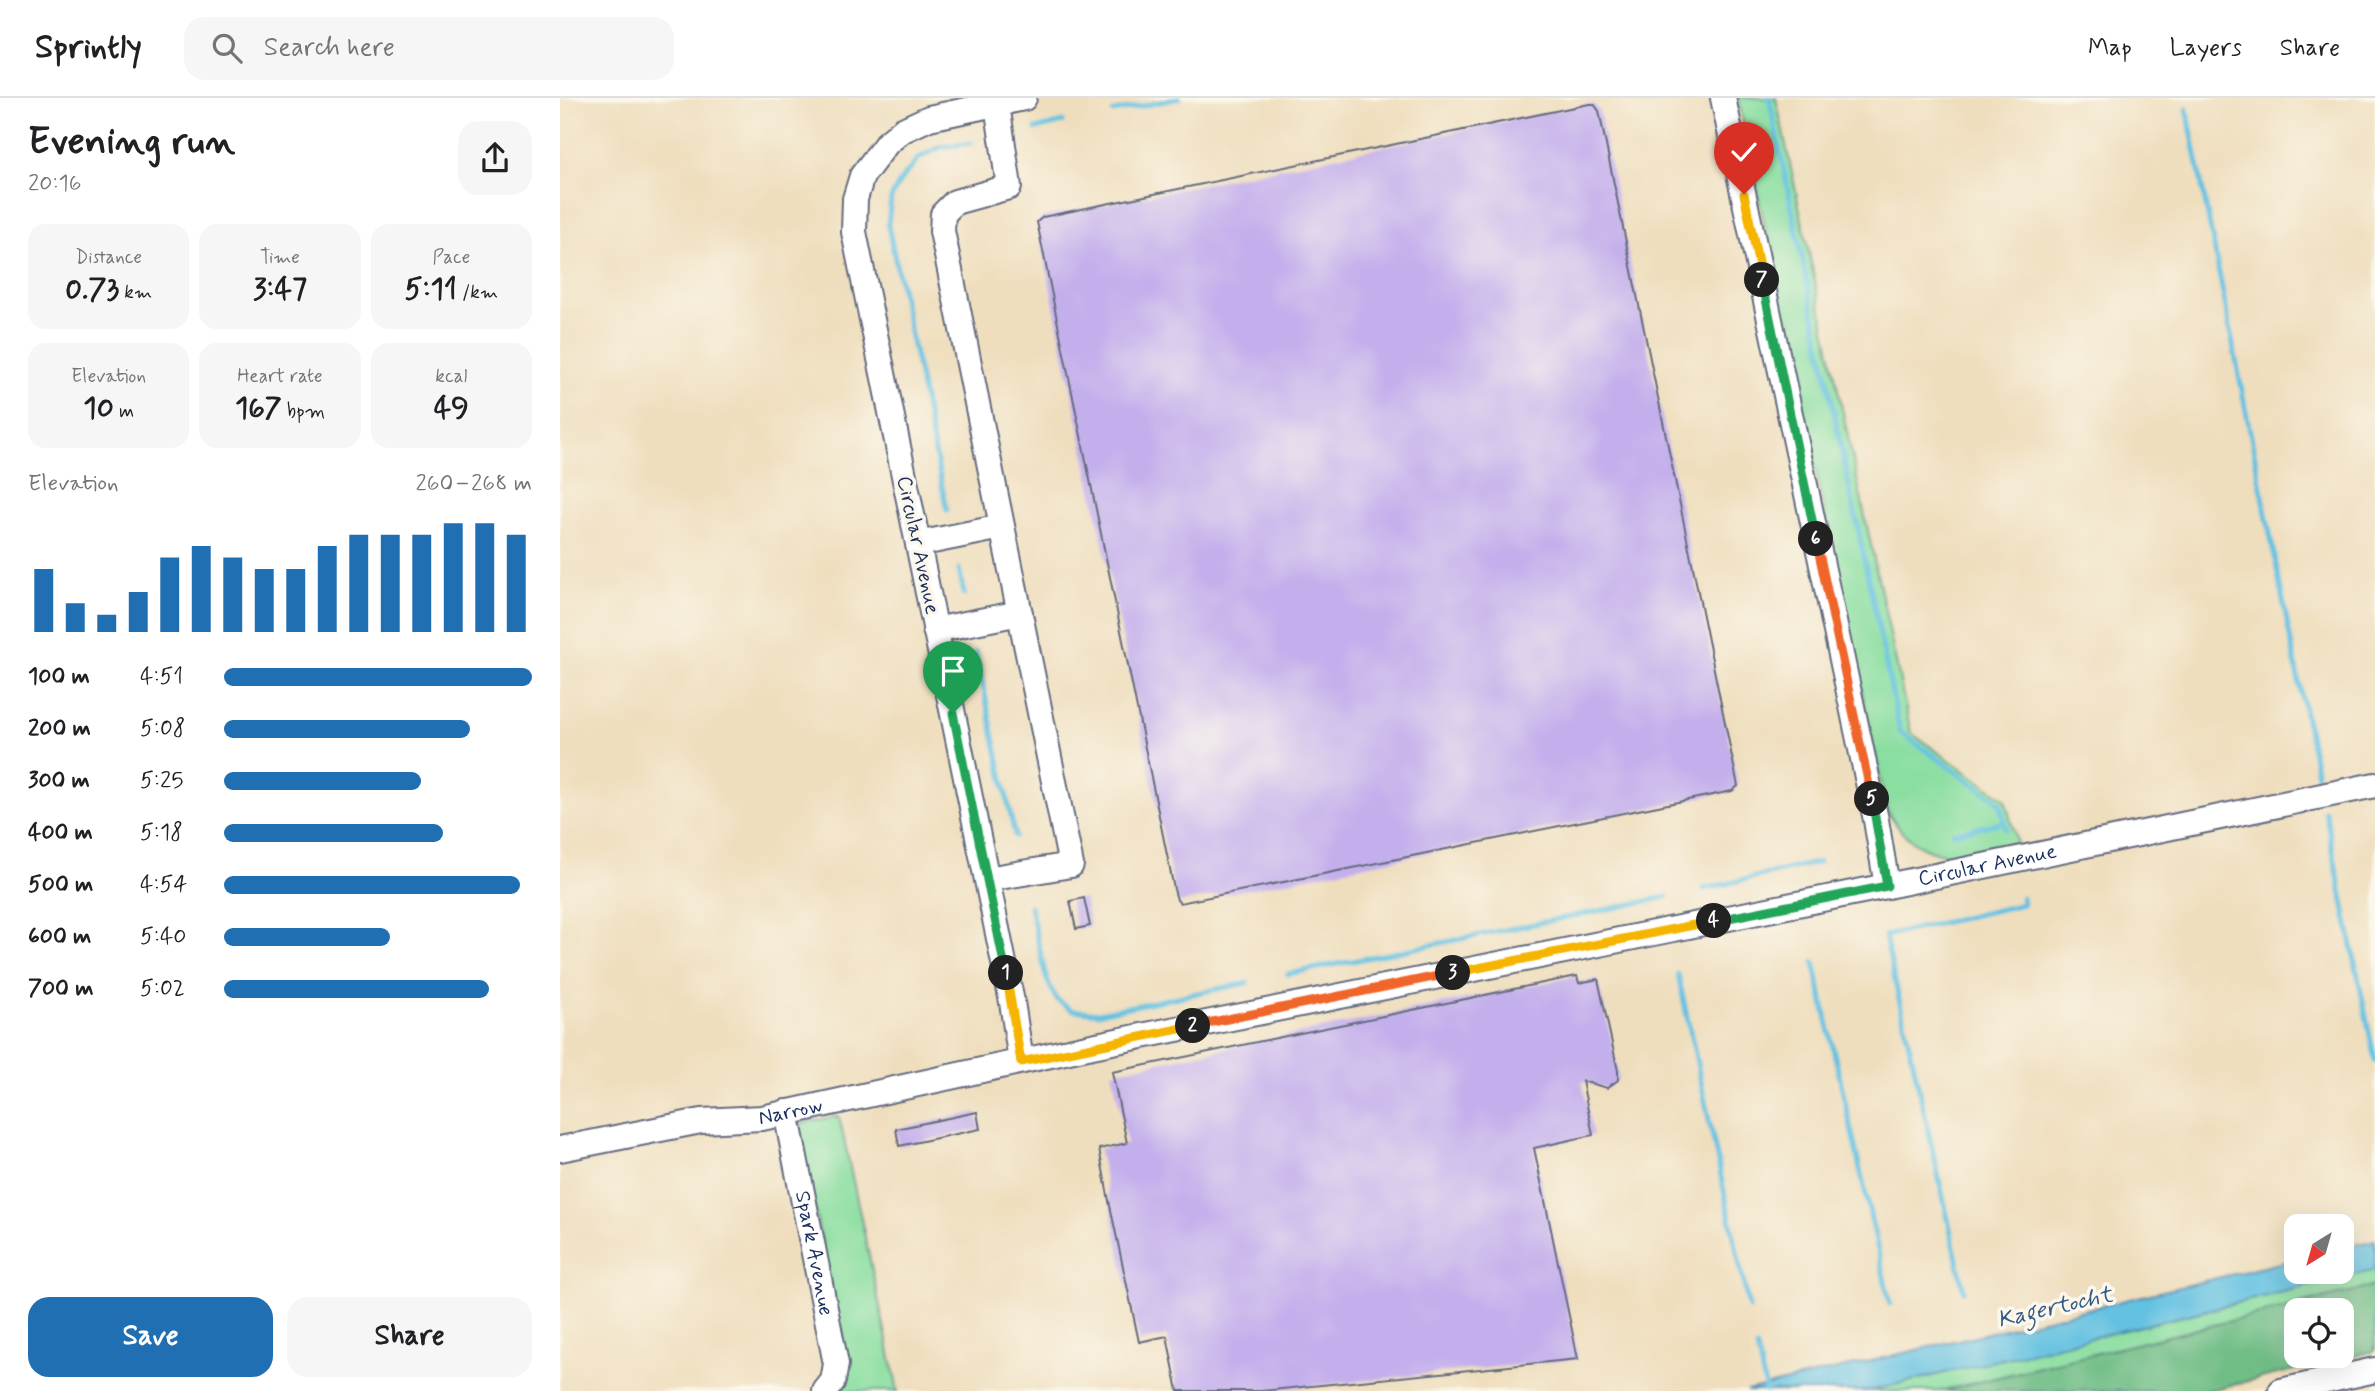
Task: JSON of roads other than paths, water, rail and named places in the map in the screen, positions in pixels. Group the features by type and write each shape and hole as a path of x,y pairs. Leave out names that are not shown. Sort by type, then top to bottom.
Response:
{"street":[{"name":"Circular Avenue","path":"1024,98 929,118 903,130 887,143 863,176 855,200 854,232 1012,1002 1021,1062 2375,785"},
{"path":"1723,98 1876,820 1887,886"},
{"path":"987,878 1071,865 942,231 943,214 955,202 1009,187 997,104"},
{"path":"918,544 1002,527"},
{"path":"935,630 1020,613"},
{"name":"Narrow","path":"560,1149 701,1121 741,1120 786,1112 1021,1062"},
{"name":"Spark Avenue","path":"786,1112 836,1364 833,1381 825,1391"},
{"path":"2281,1391 2375,1370"}],"water":[{"path":"2375,1240 2375,1270 2354,1275 2354,1245"},
{"path":"2284,1262 2284,1284 2316,1284 1869,1391 1746,1391"}],"waterway":[{"path":"1113,112 1179,98"},
{"path":"1769,98 1900,732 2000,804 2006,829"},
{"path":"2187,109 2318,780"},
{"path":"1036,129 1063,122"},
{"path":"947,510 888,225 891,198 900,181 919,158 940,147 971,143"},
{"path":"959,569 964,594"},
{"path":"976,652 1015,836"},
{"path":"2325,811 2375,1061"},
{"path":"1953,833 2004,822"},
{"path":"1704,889 1819,862"},
{"path":"1288,974 1667,897"},
{"path":"1964,1291 1885,936 2023,904 2022,897"},
{"path":"1030,906 1046,977 1056,999 1072,1010 1099,1013 1247,983"},
{"path":"1814,962 1890,1304"},
{"path":"1678,974 1749,1308"},
{"path":"1757,1348 1766,1391"}],"water label":[{"name":"Kagertocht","path":"2055,1308"}]}
